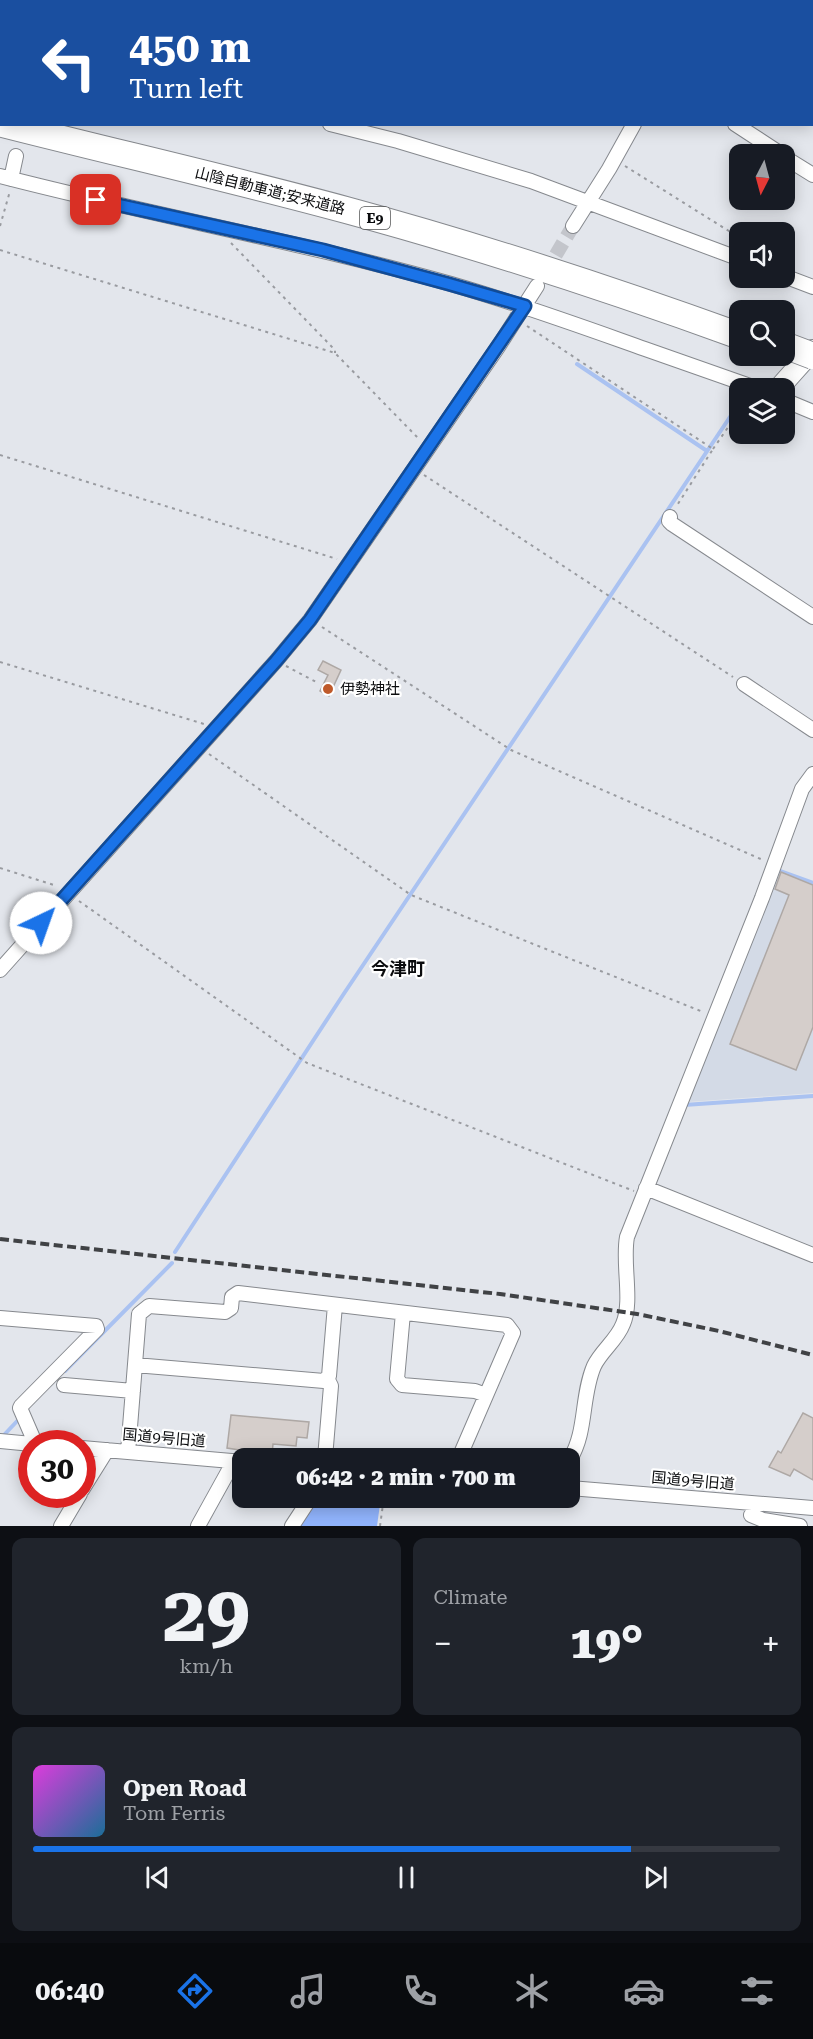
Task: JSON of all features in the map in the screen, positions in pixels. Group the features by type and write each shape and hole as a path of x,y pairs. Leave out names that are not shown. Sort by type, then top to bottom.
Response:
{"highway":[{"name":"山陰自動車道;安来道路","path":"9,126 428,233 530,263 729,332"},
{"name":"山陰自動車道;安来道路","path":"42,126 347,202 431,226 532,256 729,324"},
{"path":"795,349 813,356"},
{"path":"795,356 813,363"}],"street":[{"path":"338,126 398,141 531,181 729,256"},
{"path":"573,226 633,126"},
{"path":"738,126 765,144"},
{"path":"16,156 7,181 138,211 223,227 392,268 729,379"},
{"path":"795,164 813,175"},
{"path":"795,280 813,287"},
{"path":"0,969 276,661 310,620 537,286"},
{"path":"788,378 813,350"},
{"path":"795,405 813,412"},
{"path":"670,517 670,523 813,617"},
{"path":"744,684 813,730"},
{"path":"576,1448 579,1441 586,1389 594,1364 623,1325 627,1305 626,1241 802,789 813,774"},
{"path":"645,1191 813,1255"},
{"path":"128,1452 139,1314 149,1306 225,1312 231,1308 232,1297 238,1293 507,1325 513,1333 463,1448"},
{"path":"135,1365 324,1381 329,1376 335,1305"},
{"path":"403,1313 397,1379 402,1385 475,1391 486,1395"},
{"path":"0,1318 96,1326 97,1329 21,1406 30,1430"},
{"path":"326,1448 332,1386 327,1378"},
{"path":"64,1385 133,1391"},
{"path":"0,1441 18,1442"},
{"name":"国道9号旧道","path":"96,1449 232,1461"},
{"path":"96,1468 107,1450"},
{"path":"198,1526 232,1467"},
{"name":"国道9号旧道","path":"580,1489 751,1515 813,1508"},
{"path":"61,1526 72,1508"},
{"path":"292,1526 304,1508"},
{"path":"751,1515 763,1520 800,1526"}],"path":[{"path":"615,159 729,231"},
{"path":"0,226 7,181"},
{"path":"223,227 227,239 428,448"},
{"path":"0,250 335,353"},
{"path":"522,311 531,330 713,449"},
{"path":"670,517 729,426"},
{"path":"0,455 348,562"},
{"path":"414,468 744,684"},
{"path":"310,620 510,750 774,865"},
{"path":"276,661 318,683"},
{"path":"0,662 213,729"},
{"path":"198,746 411,895 714,1016"},
{"path":"0,868 61,887 307,1063 645,1191"},
{"path":"380,1526 382,1508"}],"shaded area":[{"path":"778,871 813,884 813,1093 688,1102"},
{"path":"311,1508 379,1508 377,1526 300,1526"}],"building":[{"path":"323,661 341,670 329,696 320,691 328,675 318,670"},
{"path":"781,872 813,885 813,1027 796,1070 730,1044 789,895 775,889"},
{"path":"803,1413 813,1418 813,1480 794,1469 790,1476 769,1467 778,1451 781,1453"},
{"path":"231,1415 309,1422 307,1438 297,1437 296,1446 273,1444 273,1448 227,1448"}],"waterway":[{"path":"577,364 707,451"},
{"path":"175,1252 343,995 729,418"},
{"path":"776,873 777,870 813,883"},
{"path":"684,1105 813,1096"},
{"path":"65,1371 172,1263"},
{"path":"4,1435 20,1418"}],"tunnel":[{"path":"545,273 573,226"}],"railway":[{"path":"0,1239 500,1294 637,1314 719,1331 813,1355"}],"place":[{"name":"伊勢神社","path":"328,689"}],"district":[{"name":"今津町","path":"398,969"}],"route":[{"path":"41,923 310,620 525,306 323,250 96,200"}]}
